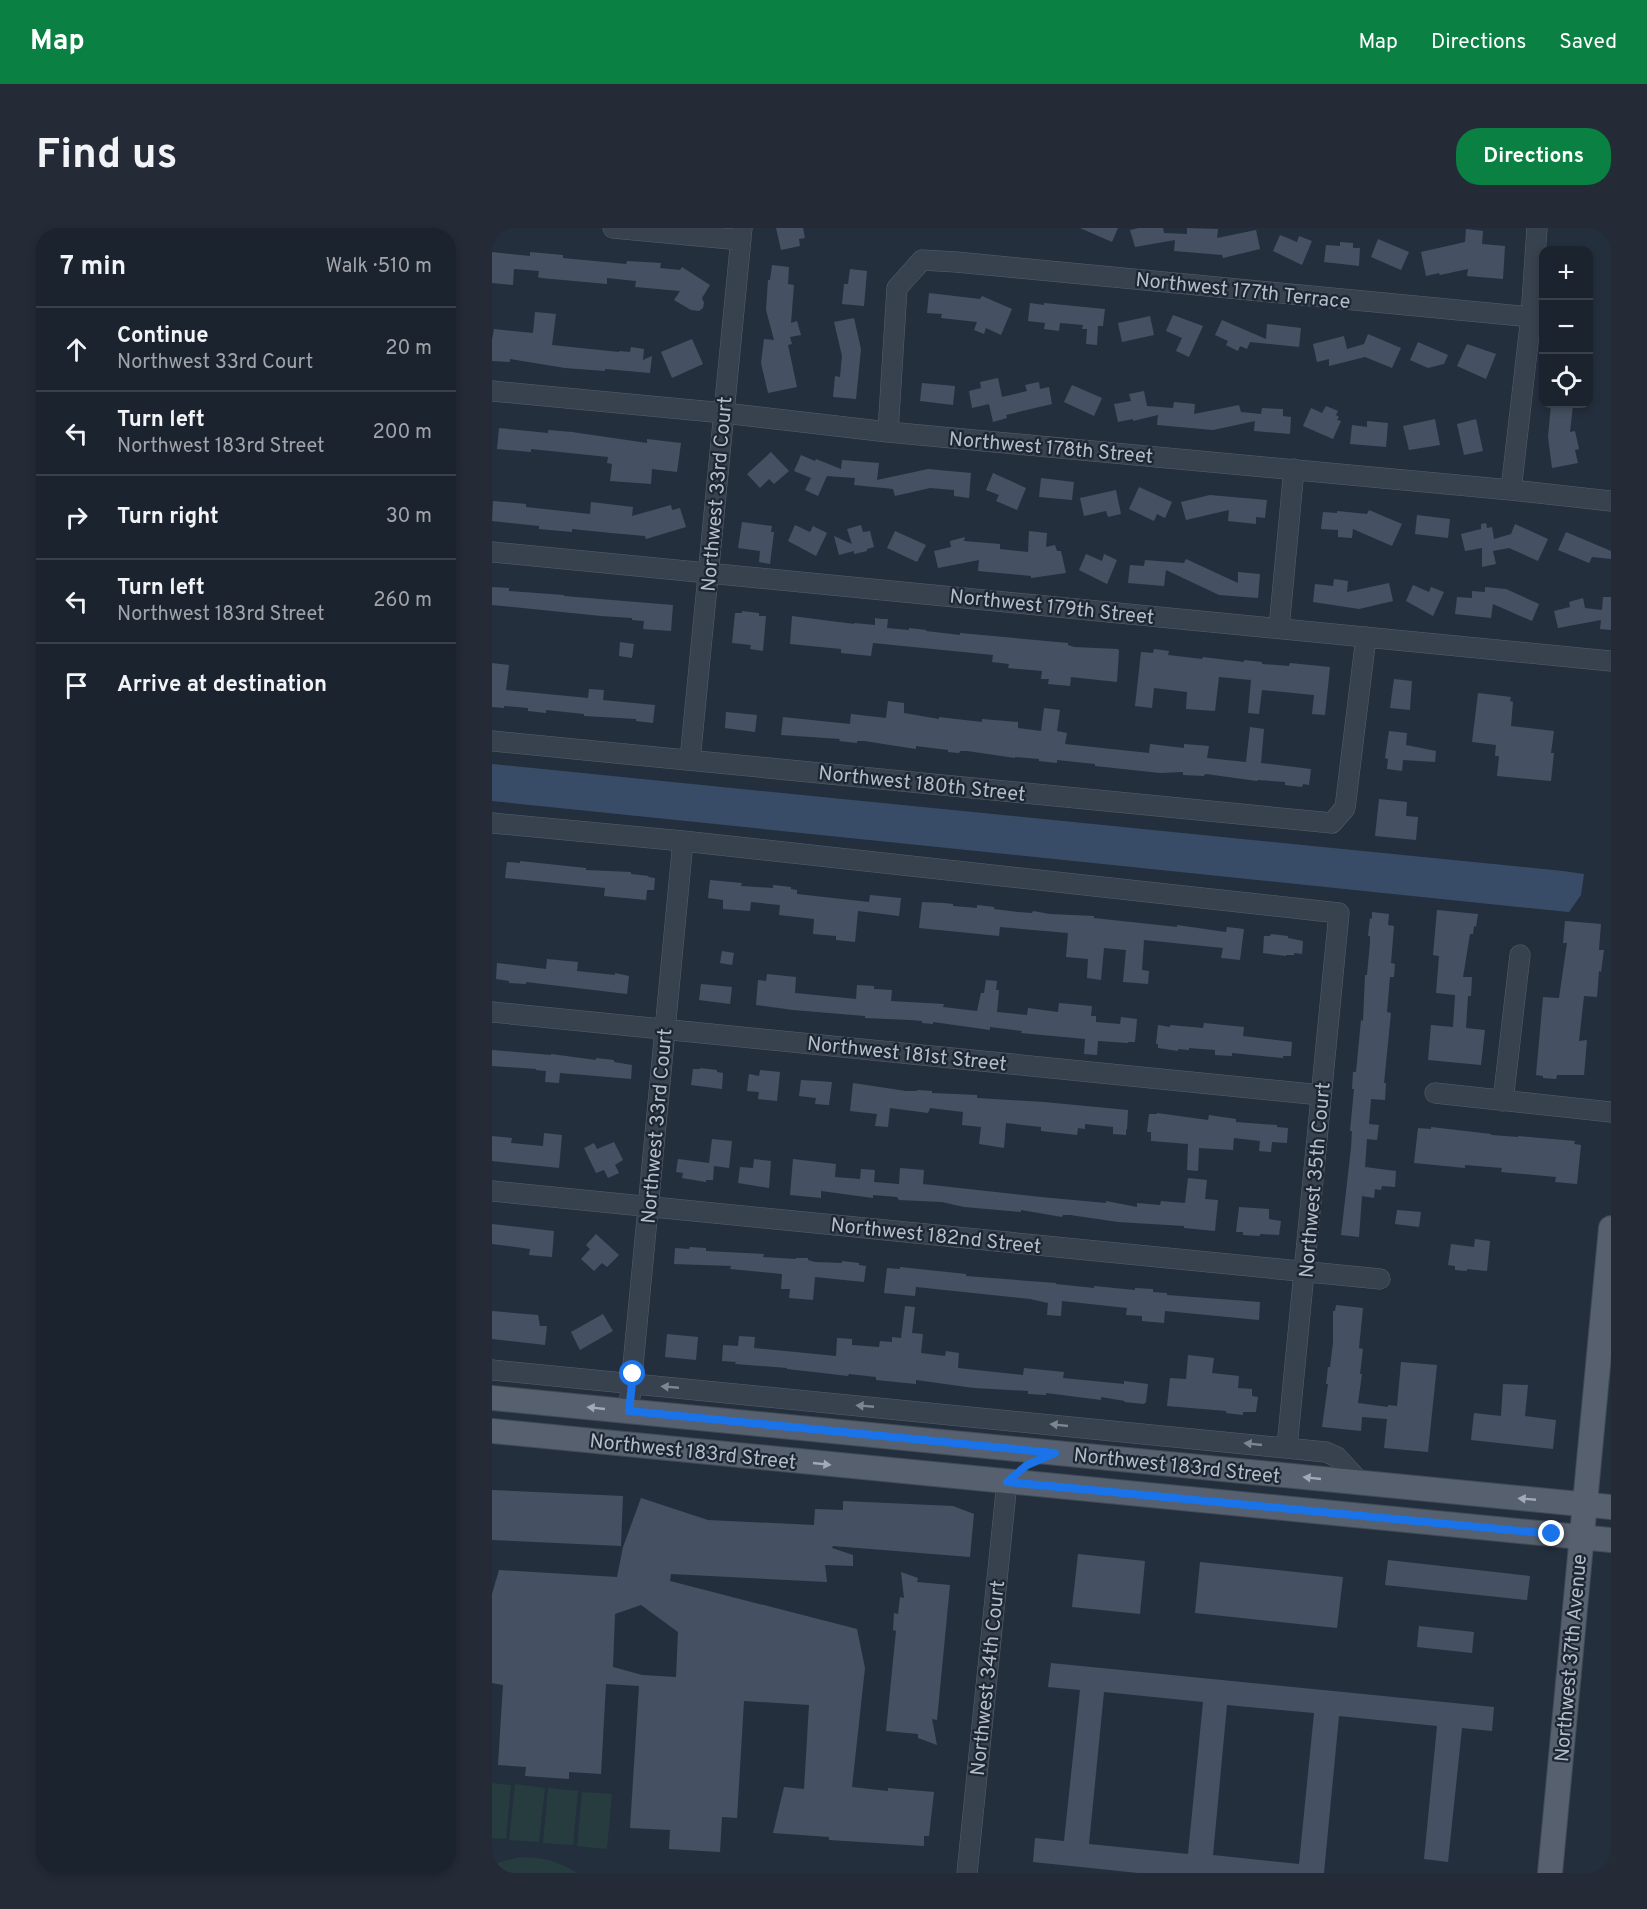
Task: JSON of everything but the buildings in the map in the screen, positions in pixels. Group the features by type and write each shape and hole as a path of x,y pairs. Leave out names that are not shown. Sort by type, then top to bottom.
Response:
{"main road":[{"name":"Northwest 37th Avenue","path":"1550,1873 1611,1228"},
{"name":"Northwest 183rd Street","path":"492,1398 1611,1507"},
{"path":"579,1440 617,1422 629,1411"},
{"name":"Northwest 183rd Street","path":"492,1431 1611,1540"},
{"path":"1007,1482 1027,1465 1055,1453"}],"street":[{"path":"613,228 741,234"},
{"path":"1511,490 1531,317 1537,228"},
{"name":"Northwest 33rd Court","path":"690,760 741,234"},
{"name":"Northwest 177th Terrace","path":"888,432 897,288 922,260 1531,317"},
{"name":"Northwest 178th Street","path":"492,391 724,413 888,432 1611,501"},
{"path":"1279,628 1294,469"},
{"name":"Northwest 179th Street","path":"492,552 1611,661"},
{"name":"Northwest 180th Street","path":"492,741 1332,823 1345,808 1366,637"},
{"path":"492,823 683,841"},
{"name":"Northwest 33rd Court","path":"629,1411 683,841"},
{"name":"Northwest 35th Court","path":"683,841 1339,913 1287,1447"},
{"path":"1503,1101 1520,955"},
{"name":"Northwest 181st Street","path":"492,1012 1321,1095"},
{"path":"1436,1093 1611,1112"},
{"name":"Northwest 182nd Street","path":"492,1191 1380,1279"},
{"path":"492,1370 1326,1452 1337,1457 1361,1483"},
{"name":"Northwest 34th Court","path":"967,1873 1007,1482"}],"green space":[{"path":"492,1783 511,1785 506,1839 492,1838"},
{"path":"515,1784 545,1788 539,1842 509,1840"},
{"path":"548,1788 578,1791 573,1845 543,1843"},
{"path":"582,1792 612,1794 607,1849 577,1846"},
{"path":"521,1857 550,1860 577,1873 492,1873 492,1866"}],"water":[{"path":"492,764 1584,874 1581,895 1569,912 1509,906 492,801"}],"route":[{"path":"633,1374 629,1411 1055,1453 1027,1465 1007,1482 1552,1534"}]}
